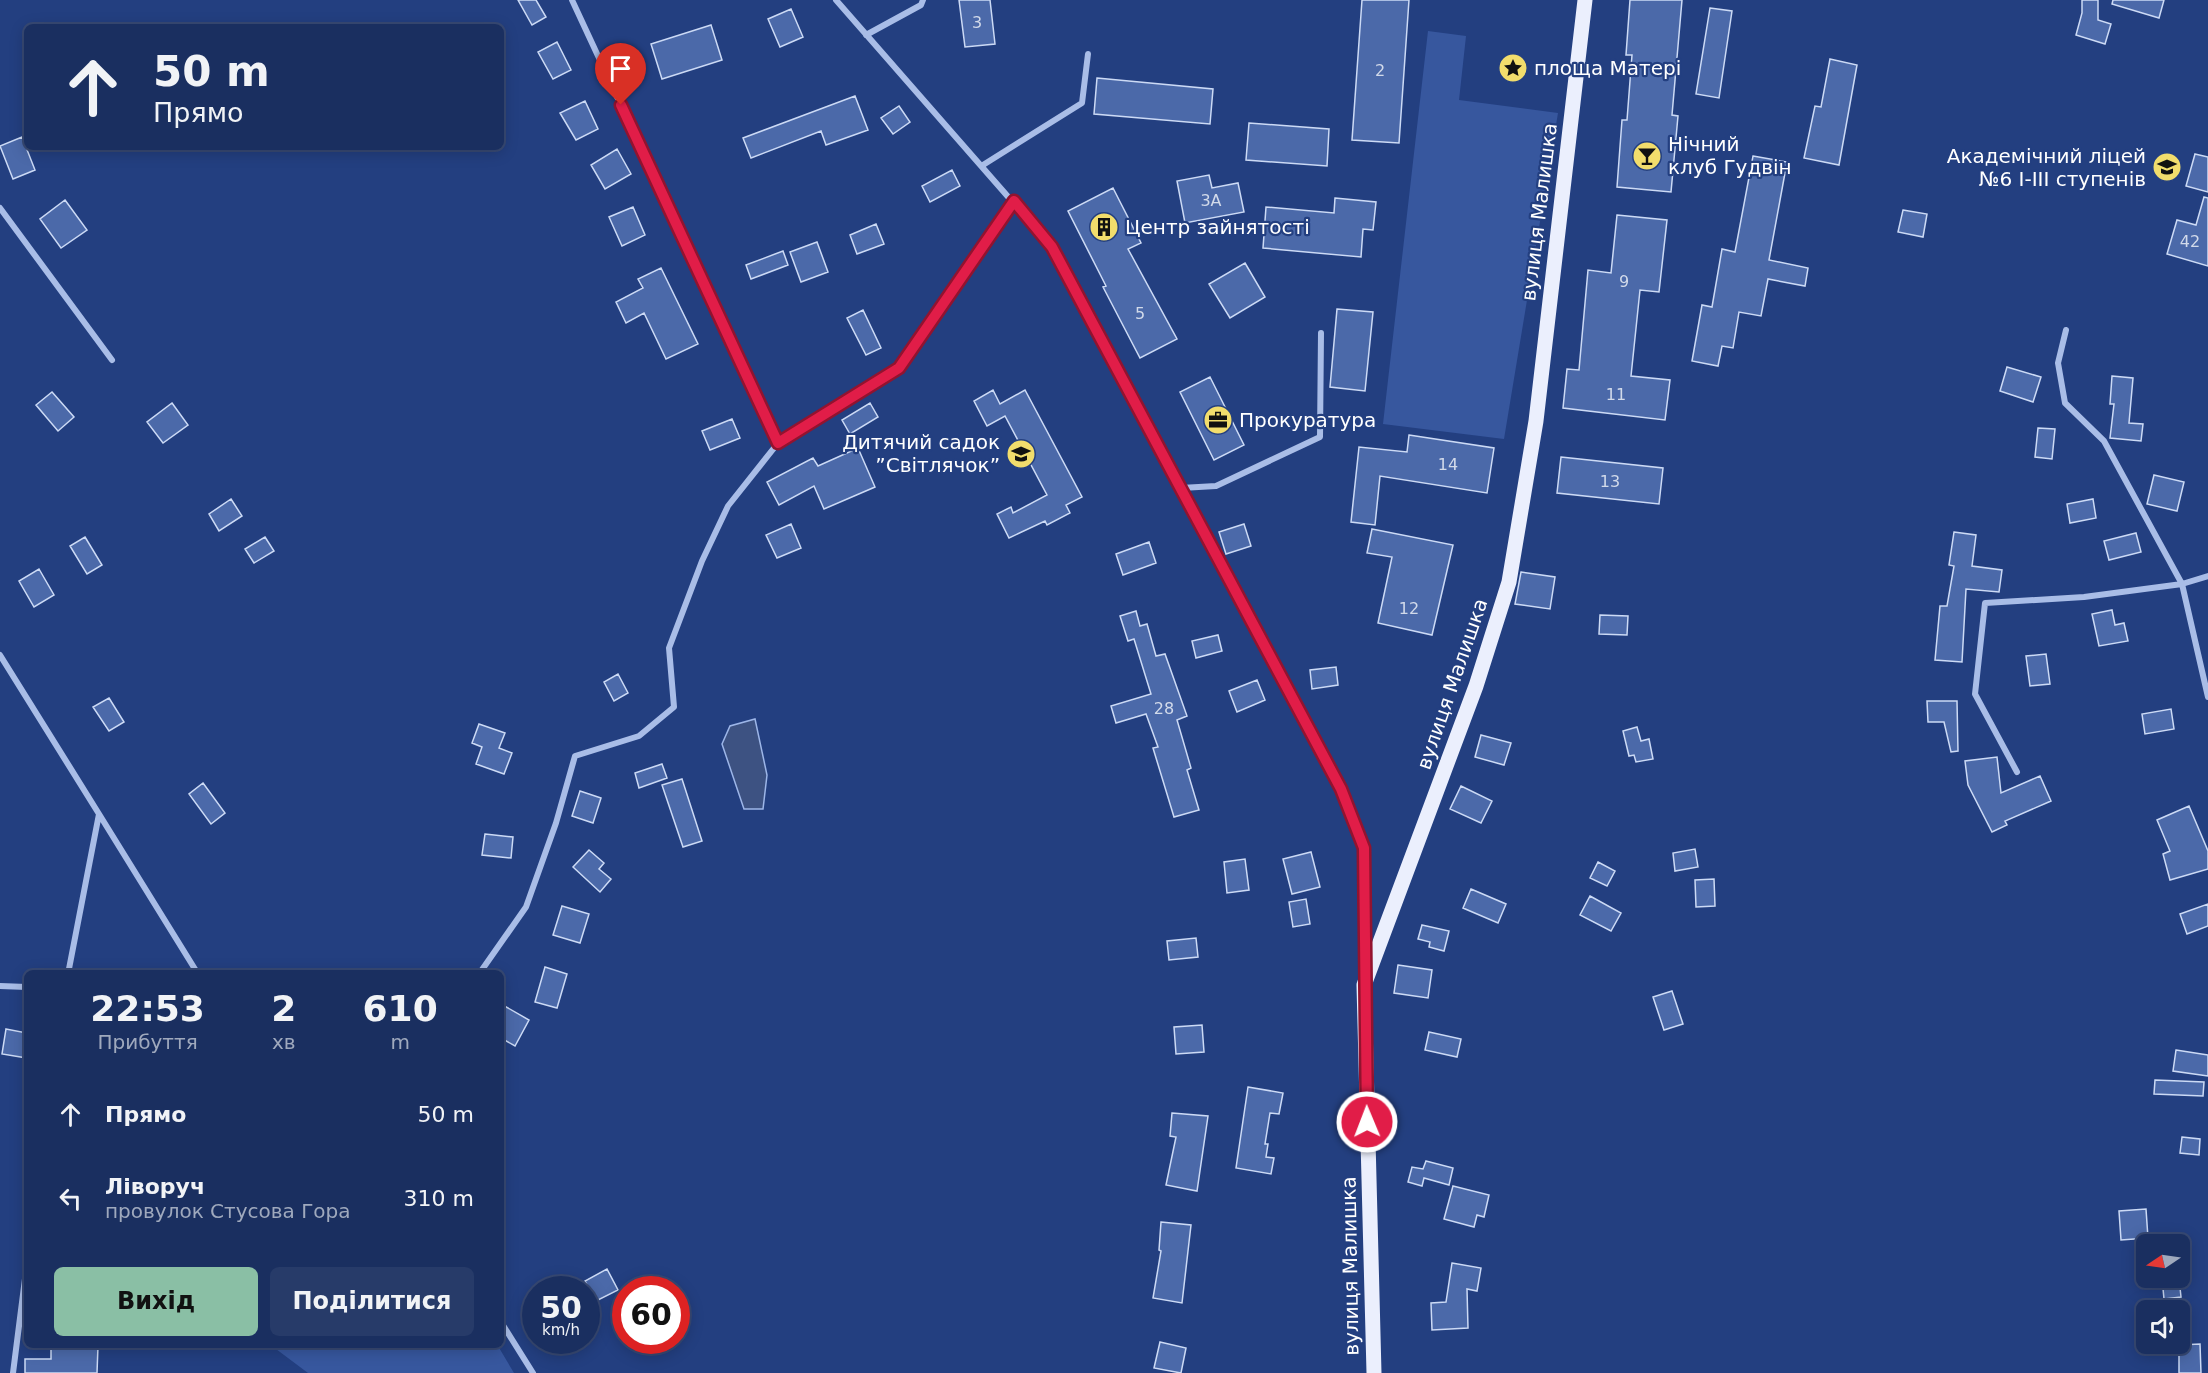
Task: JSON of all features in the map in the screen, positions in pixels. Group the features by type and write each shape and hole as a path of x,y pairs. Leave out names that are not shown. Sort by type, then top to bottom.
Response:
{"main road":[{"name":"вулиця Малишка","path":"1374,1373 1364,985 1476,686 1509,582 1536,421 1585,0"}],"street":[{"path":"572,0 778,443"},
{"path":"836,0 1052,247 1341,789 1364,848 1364,985"},
{"path":"866,34 921,5 923,0"},
{"path":"982,165 1082,103 1088,54"},
{"path":"481,970 526,907 556,823 575,756 639,736 674,707 669,648 702,561 728,506 778,443 899,368 1014,201"},
{"path":"0,208 112,360"},
{"path":"2066,330 2058,363 2065,403 2104,441 2182,584 2208,697"},
{"path":"1181,488 1216,486 1320,437 1321,333"},
{"path":"2017,772 1975,694 1985,603 2084,597 2182,584 2208,576"},
{"path":"0,655 196,970"},
{"path":"69,970 99,814"},
{"path":"0,986 24,987"},
{"path":"13,1373 24,1287"},
{"path":"504,1327 533,1373"}],"shaded area":[{"path":"1428,31 1466,36 1459,100 1558,113 1504,439 1383,424"},
{"path":"755,719 767,775 763,809 744,809 722,744 730,726"},
{"path":"275,1348 499,1348 514,1373 308,1373"}],"building":[{"path":"518,0 536,0 546,17 532,25"},
{"path":"959,0 990,0 995,44 965,47"},
{"path":"1362,0 1409,0 1399,143 1352,140"},
{"path":"1630,0 1682,0 1672,115 1678,116 1671,192 1617,187 1622,120 1627,120 1632,55 1626,55"},
{"path":"2082,0 2098,0 2098,20 2111,24 2105,44 2076,35 2082,13"},
{"path":"2113,0 2164,0 2159,18 2112,4"},
{"path":"1710,8 1732,11 1719,98 1696,94"},
{"path":"791,9 803,37 780,47 768,19"},
{"path":"711,25 722,60 662,79 651,44"},
{"path":"557,42 571,70 553,79 538,52"},
{"path":"1830,59 1857,65 1839,165 1804,158 1815,106 1821,107"},
{"path":"1097,78 1213,89 1210,124 1094,114"},
{"path":"855,96 868,130 826,145 821,131 751,158 743,138"},
{"path":"585,101 598,129 576,140 560,113"},
{"path":"899,106 910,122 893,134 881,118"},
{"path":"1249,123 1329,129 1327,166 1246,160"},
{"path":"22,137 24,150 27,150 35,170 13,179 0,146"},
{"path":"617,149 631,174 605,189 591,165"},
{"path":"2195,154 2208,157 2208,192 2186,186"},
{"path":"1753,156 1787,162 1769,260 1808,268 1805,286 1768,279 1761,316 1739,312 1733,348 1722,346 1718,366 1692,361 1702,305 1712,307 1722,249 1735,252"},
{"path":"952,170 960,186 930,202 922,186"},
{"path":"1209,175 1212,188 1238,183 1244,212 1185,223 1177,181"},
{"path":"1113,188 1141,243 1128,249 1177,339 1140,358 1103,287 1106,286 1068,211"},
{"path":"2204,197 2208,198 2208,266 2167,254 2177,220 2196,225"},
{"path":"1335,198 1376,202 1373,230 1363,229 1361,257 1263,248 1266,207 1334,213"},
{"path":"65,200 87,230 61,248 40,219"},
{"path":"633,207 645,235 622,246 609,217"},
{"path":"1903,210 1927,214 1923,237 1898,232"},
{"path":"1617,215 1667,220 1659,292 1640,290 1631,376 1670,380 1665,420 1563,408 1567,369 1579,370 1588,270 1611,273"},
{"path":"876,224 884,244 857,254 850,235"},
{"path":"817,242 828,272 801,282 790,252"},
{"path":"783,251 788,265 751,279 746,265"},
{"path":"1245,263 1265,297 1230,318 1209,284"},
{"path":"661,268 698,344 666,359 644,313 626,323 616,302 643,288 638,279"},
{"path":"1337,309 1373,312 1365,391 1330,387"},
{"path":"863,310 881,348 866,355 847,318"},
{"path":"2007,367 2041,377 2033,402 2000,391"},
{"path":"2112,376 2133,378 2129,423 2143,424 2141,441 2110,438 2114,404 2110,404"},
{"path":"1210,377 1244,445 1214,460 1180,392"},
{"path":"993,390 1000,404 1025,390 1082,497 1066,505 1070,513 1047,525 1045,521 1009,538 997,514 1011,507 1013,513 1047,495 1005,416 987,426 974,401"},
{"path":"52,392 74,417 58,431 36,405"},
{"path":"172,403 188,425 163,443 147,422"},
{"path":"870,403 878,417 850,434 842,420"},
{"path":"732,419 740,438 710,450 702,431"},
{"path":"2038,428 2055,429 2052,459 2035,457"},
{"path":"1409,435 1494,448 1487,493 1380,476 1375,525 1351,522 1359,447 1407,452"},
{"path":"858,448 875,487 824,509 814,486 779,505 767,482 813,458 818,466"},
{"path":"1561,457 1663,468 1659,504 1557,493"},
{"path":"2154,475 2184,482 2177,511 2147,504"},
{"path":"231,499 242,516 219,531 209,514"},
{"path":"2093,499 2096,518 2070,523 2067,504"},
{"path":"791,524 801,548 777,558 766,535"},
{"path":"1244,524 1251,546 1226,554 1219,532"},
{"path":"1372,529 1453,545 1432,635 1378,623 1392,557 1367,553"},
{"path":"1954,532 1976,535 1972,566 2002,570 1999,592 1966,589 1962,662 1935,660 1940,606 1947,606 1954,566 1949,565"},
{"path":"2136,533 2141,552 2109,560 2104,541"},
{"path":"85,537 102,565 87,574 70,546"},
{"path":"265,537 274,551 254,563 245,549"},
{"path":"1149,542 1156,563 1123,575 1116,554"},
{"path":"39,569 54,595 34,607 19,581"},
{"path":"1521,572 1555,577 1550,609 1515,604"},
{"path":"2112,610 2115,625 2124,623 2128,641 2099,646 2092,614"},
{"path":"1136,611 1140,626 1147,624 1156,656 1165,654 1187,716 1177,720 1191,768 1187,770 1199,810 1174,817 1153,748 1158,747 1146,714 1116,723 1111,706 1151,694 1134,639 1128,641 1120,616"},
{"path":"1600,615 1628,616 1627,635 1599,634"},
{"path":"1218,635 1222,651 1196,658 1192,641"},
{"path":"2046,654 2050,684 2030,686 2026,656"},
{"path":"1336,667 1338,685 1312,689 1310,670"},
{"path":"618,674 628,693 614,701 604,682"},
{"path":"1257,680 1265,700 1237,712 1229,691"},
{"path":"109,698 124,722 109,731 93,707"},
{"path":"1927,701 1957,701 1958,751 1951,752 1944,722 1928,722"},
{"path":"2171,709 2174,729 2145,734 2142,714"},
{"path":"479,724 505,733 499,748 512,753 504,774 476,764 482,747 472,743"},
{"path":"1637,727 1641,741 1649,739 1653,759 1636,762 1634,755 1629,756 1623,731"},
{"path":"1481,735 1511,743 1504,765 1475,757"},
{"path":"1997,757 2001,793 2040,776 2051,801 2005,821 2007,825 1992,832 1968,785 1965,761"},
{"path":"662,764 667,778 639,788 635,773"},
{"path":"682,779 702,841 683,847 662,785"},
{"path":"203,783 225,813 211,824 189,794"},
{"path":"1461,786 1492,801 1481,823 1450,809"},
{"path":"580,791 601,798 593,823 572,816"},
{"path":"2189,806 2208,851 2208,869 2170,880 2163,854 2170,851 2157,820"},
{"path":"485,834 513,837 511,858 482,855"},
{"path":"1695,849 1698,867 1675,871 1673,853"},
{"path":"589,850 604,863 599,869 611,879 600,892 573,867"},
{"path":"1311,852 1320,887 1292,894 1283,859"},
{"path":"1245,859 1249,890 1227,893 1224,862"},
{"path":"1598,862 1615,871 1607,886 1590,878"},
{"path":"1714,879 1715,906 1696,907 1695,880"},
{"path":"1471,889 1506,904 1498,923 1463,908"},
{"path":"1590,896 1621,913 1611,931 1580,915"},
{"path":"1306,899 1310,924 1293,927 1289,902"},
{"path":"2208,904 2208,926 2187,934 2180,914"},
{"path":"562,906 589,914 580,943 553,935"},
{"path":"1422,925 1449,931 1444,951 1429,947 1430,942 1418,939"},
{"path":"1196,938 1198,957 1169,960 1167,941"},
{"path":"1398,965 1432,970 1428,998 1394,993"},
{"path":"545,967 567,974 557,1008 535,1002"},
{"path":"1672,991 1683,1024 1664,1030 1653,997"},
{"path":"504,1006 529,1020 515,1046 504,1040"},
{"path":"1202,1025 1204,1052 1176,1054 1174,1027"},
{"path":"6,1029 24,1032 24,1058 2,1054"},
{"path":"1429,1032 1461,1039 1457,1057 1425,1050"},
{"path":"2176,1050 2208,1055 2208,1076 2173,1071"},
{"path":"2155,1080 2204,1082 2203,1096 2154,1094"},
{"path":"1248,1087 1283,1093 1279,1114 1270,1113 1265,1144 1268,1144 1266,1157 1274,1158 1271,1174 1236,1168"},
{"path":"1172,1113 1208,1116 1197,1191 1166,1185 1176,1137 1170,1136"},
{"path":"2182,1137 2200,1139 2199,1155 2180,1153"},
{"path":"1426,1161 1453,1168 1449,1185 1424,1178 1422,1186 1408,1182 1412,1167 1423,1169"},
{"path":"1453,1186 1489,1195 1484,1217 1477,1215 1474,1227 1444,1219"},
{"path":"2146,1209 2148,1234 2136,1234 2136,1239 2121,1240 2119,1211"},
{"path":"1161,1222 1191,1225 1182,1303 1153,1298 1161,1251 1159,1250"},
{"path":"1452,1263 1481,1268 1477,1291 1467,1289 1468,1328 1432,1330 1431,1303 1446,1302"},
{"path":"607,1269 612,1279 612,1293 600,1299 600,1276 594,1276"},
{"path":"2163,1288 2180,1288 2181,1297 2164,1299"},
{"path":"1160,1342 1186,1348 1181,1373 1154,1368"},
{"path":"2190,1344 2200,1344 2201,1373 2179,1373 2179,1354 2190,1354"},
{"path":"51,1348 98,1348 97,1373 25,1373 25,1359 51,1359"}],"place":[{"name":"площа Матері","path":"1513,68"},
{"name":"Нічний клуб Гудвін","path":"1647,156"},
{"name":"Академічний ліцей №6 І-ІІІ ступенів","path":"2167,167"},
{"name":"Центр зайнятості","path":"1104,227"},
{"name":"Прокуратура","path":"1218,420"},
{"name":"Дитячий садок ”Світлячок”","path":"1021,454"}],"route":[{"path":"621,105 778,443 899,368 1014,201 1052,247 1341,789 1364,848 1367,1122"}]}
